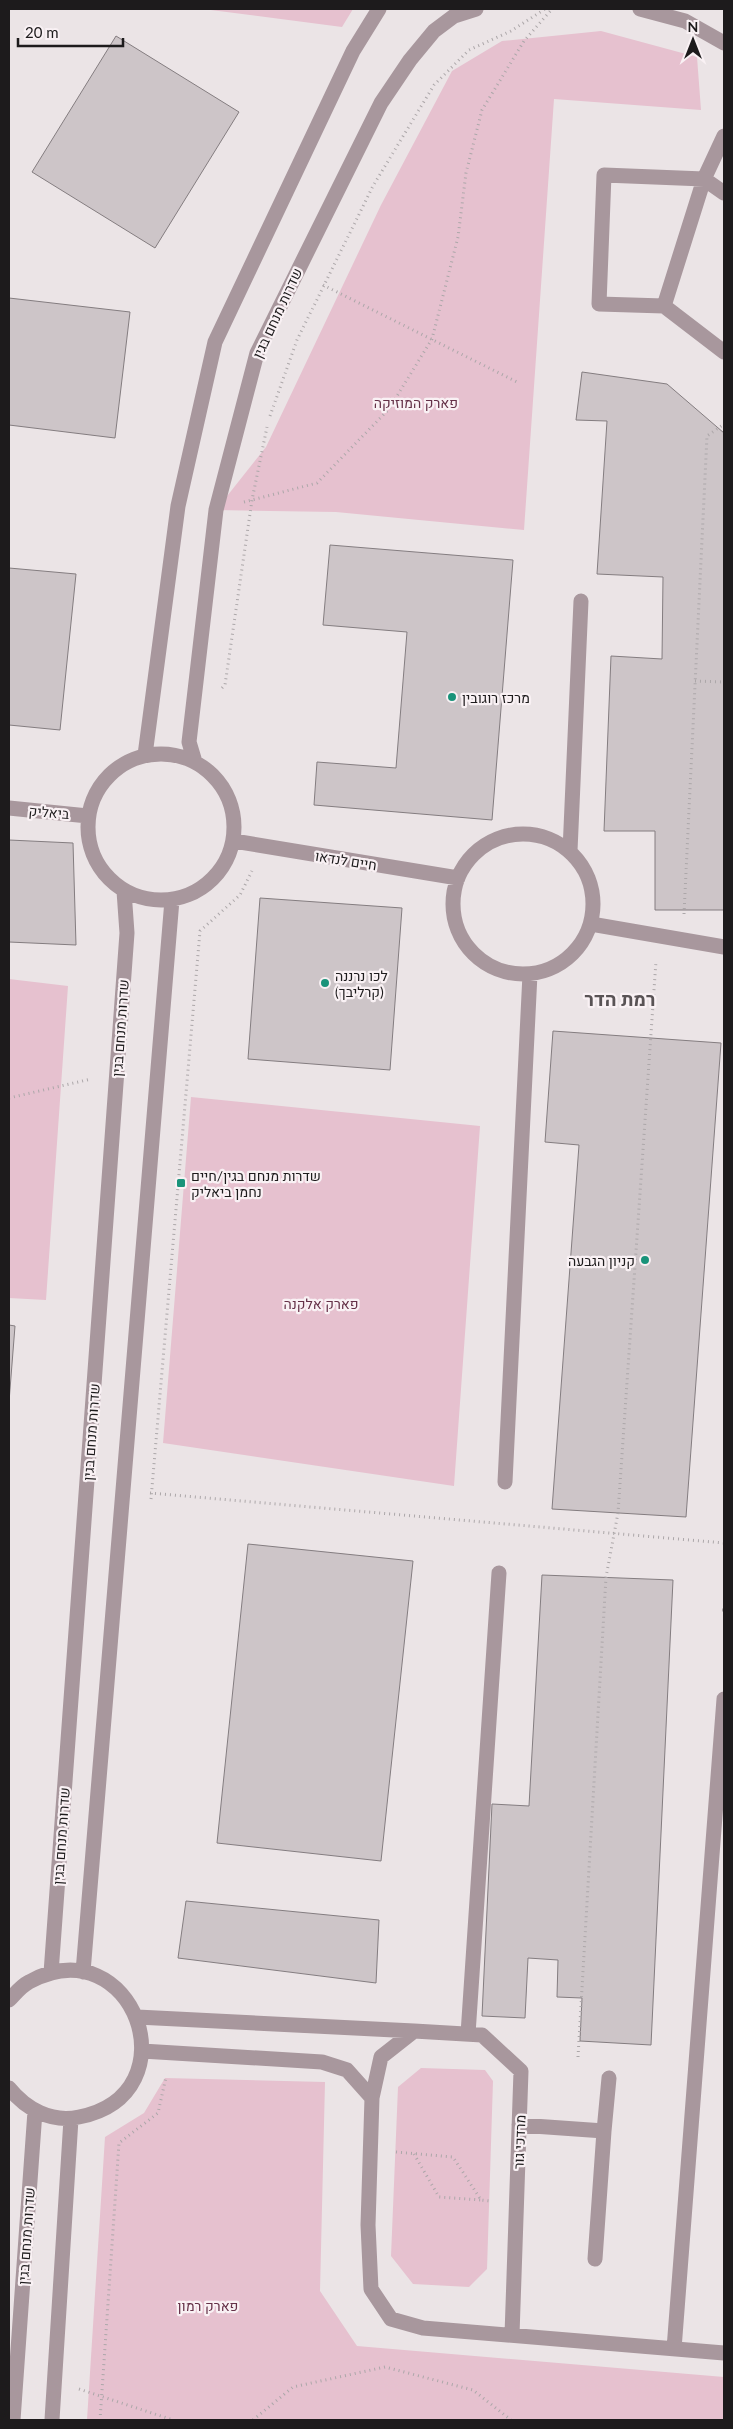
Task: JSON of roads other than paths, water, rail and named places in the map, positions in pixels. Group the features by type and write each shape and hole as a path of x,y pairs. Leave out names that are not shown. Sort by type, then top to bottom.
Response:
{"street":[{"path":"146,755 178,506 215,342 353,51 379,9"},
{"name":"שדרות מנחם בגין","path":"195,762 189,742 216,510 257,353 381,103 410,60 434,32 454,16 476,9"},
{"path":"647,10 685,21 724,43"},
{"path":"664,306 704,179 724,136"},
{"path":"724,193 704,179 604,175 599,304 664,306 724,352"},
{"path":"570,851 581,601"},
{"path":"171,754 195,762 215,776 228,795 235,818 234,841 226,863 213,880 194,894 172,900 147,900 124,891 106,877 94,859 88,837 88,816 95,794 108,776 125,763 146,755 171,754"},
{"name":"ביאליק","path":"9,808 88,816"},
{"path":"529,834 551,840 570,851 583,866 591,884 594,904 591,924 582,943 568,958 551,969 530,974 506,972 484,963 467,946 456,925 453,901 458,878 469,859 486,844 506,836 529,834"},
{"name":"חיים לנדאו","path":"234,841 458,878"},
{"name":"שדרות מנחם בגין","path":"51,1973 127,934 124,891"},
{"path":"83,1972 172,900"},
{"path":"591,924 724,947"},
{"path":"505,1482 530,974"},
{"path":"468,2034 499,1573"},
{"path":"674,2349 724,1699"},
{"path":"9,2000 27,1983 51,1973 68,1970 83,1972 106,1981 125,1997 137,2017 142,2034 142,2052 137,2072 130,2085 111,2105 92,2114 71,2119 52,2118 35,2111 18,2099 9,2088"},
{"name":"מרדכי גור","path":"137,2017 482,2035 521,2071 512,2335"},
{"path":"414,2031 381,2057 372,2098 368,2226 371,2289 391,2319 423,2328 724,2354"},
{"path":"142,2052 322,2062 347,2070 372,2098"},
{"path":"595,2259 609,2078"},
{"name":"שדרות מנחם בגין","path":"13,2420 35,2111"},
{"path":"52,2420 71,2119"},
{"path":"519,2125 604,2131"}],"place":[{"name":"מרכז רוגובין","path":"452,697"},
{"name":"לכו נרננה (קרליבך)","path":"325,983"},
{"name":"שדרות מנחם בגין/חיים נחמן ביאליק","path":"181,1183"},
{"name":"קניון הגבעה","path":"645,1260"}],"district":[{"name":"רמת הדר","path":"620,998"}],"park label":[{"name":"פארק המוזיקה","path":"416,402"},
{"name":"פארק אלקנה","path":"321,1303"},
{"name":"פארק רמון","path":"208,2305"}]}
